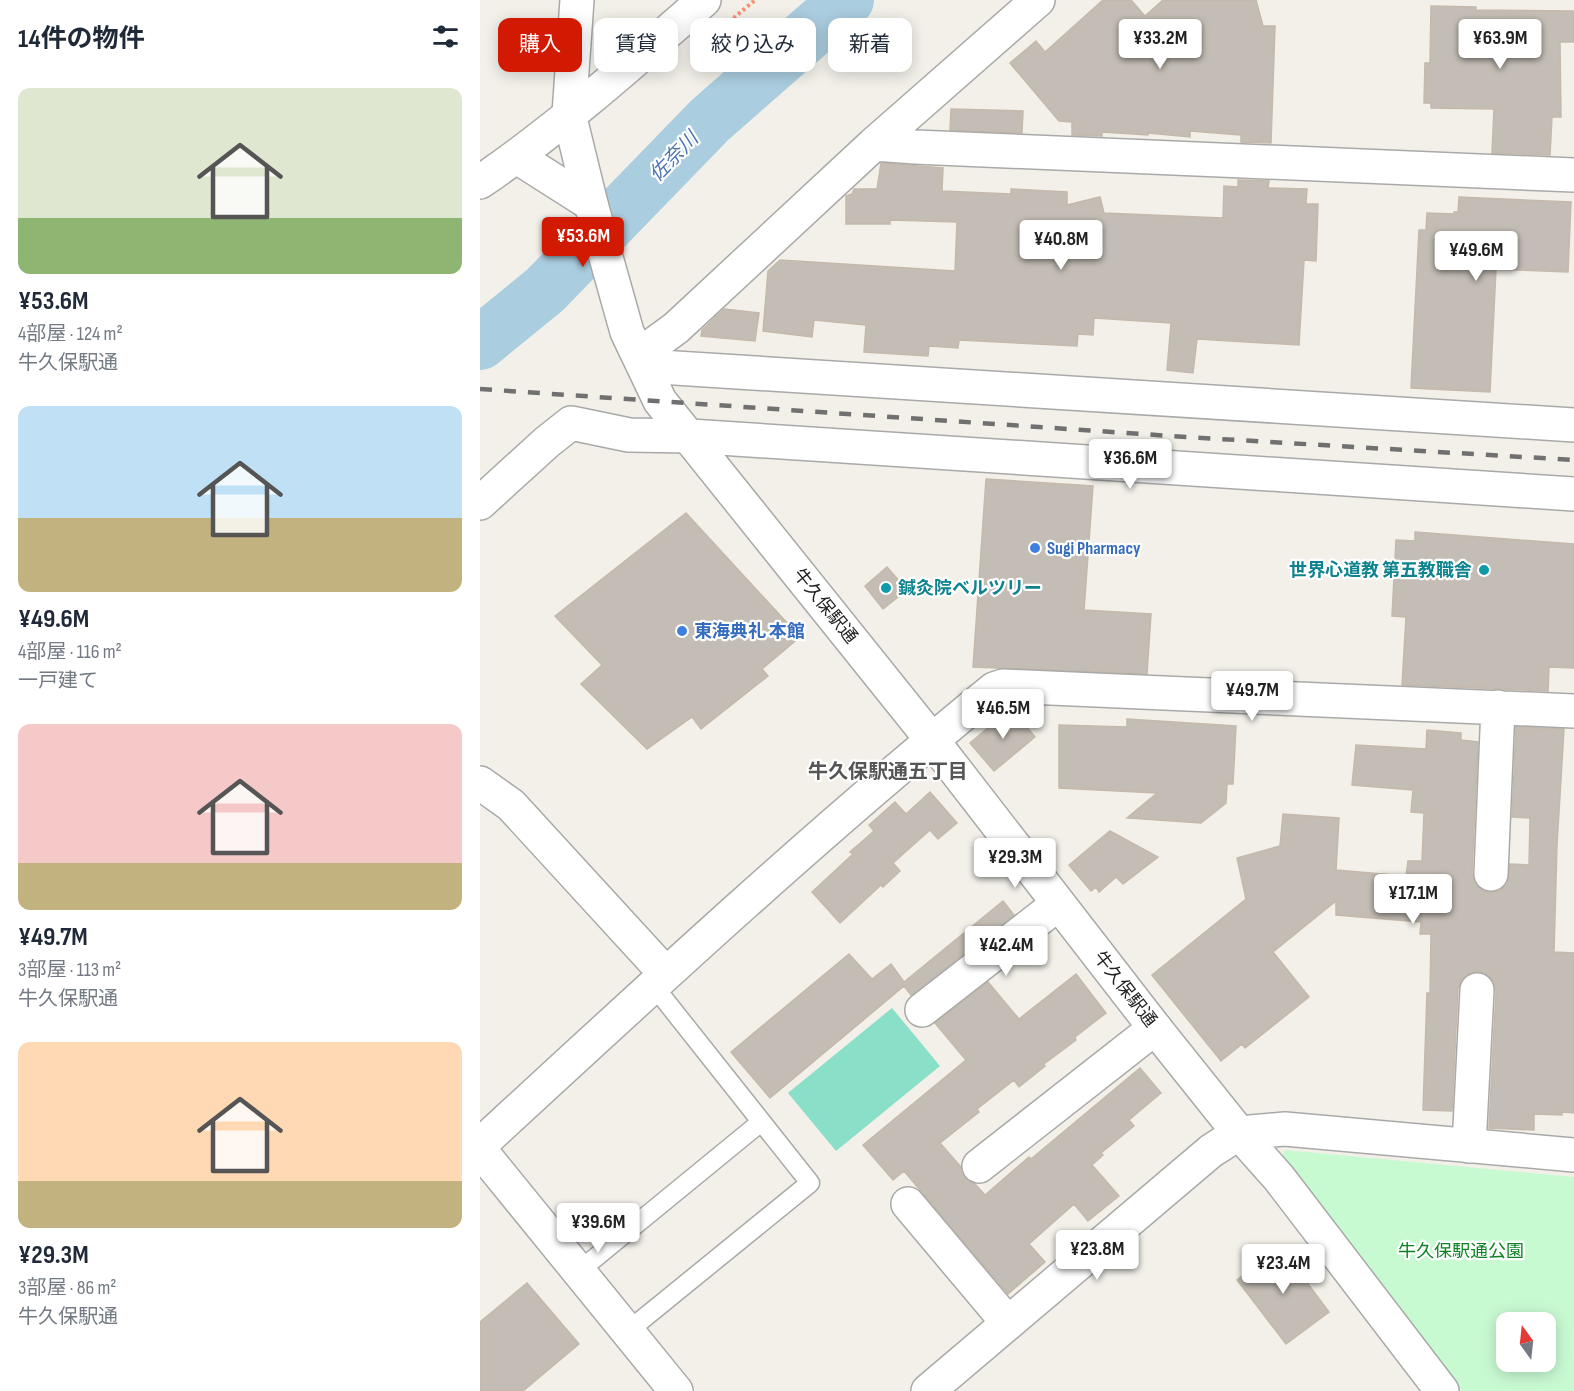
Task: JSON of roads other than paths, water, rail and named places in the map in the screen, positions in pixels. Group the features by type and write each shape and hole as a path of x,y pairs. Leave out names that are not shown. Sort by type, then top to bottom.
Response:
{"street":[{"name":"牛久保駅通","path":"577,0 568,114 627,332 660,401 932,740 1155,1028 1239,1133 1279,1178 1442,1391"},
{"path":"480,182 517,157 615,78 704,0"},
{"path":"642,361 874,144 1038,0"},
{"path":"874,144 1574,175"},
{"path":"517,157 591,204"},
{"path":"642,361 1574,425"},
{"path":"480,503 547,441 571,423 629,435 690,436 1574,494"},
{"path":"480,1146 659,979 932,740 994,689 1003,686 1574,711"},
{"path":"1491,874 1498,707"},
{"path":"480,783 511,805 659,979"},
{"path":"922,1010 1059,904"},
{"path":"1469,1146 1477,990"},
{"path":"979,1166 1155,1028"},
{"path":"928,1391 1211,1151 1239,1133 1285,1129 1574,1155"},
{"path":"480,1150 676,1391"},
{"path":"908,1204 1008,1323"}],"lane":[{"path":"628,1331 810,1183 761,1122 659,979"},
{"path":"579,1271 761,1122"}],"waterway":[{"name":"佐奈川","path":"480,343 545,290 710,120 847,0"}],"railway":[{"path":"480,389 1186,437 1574,460"}],"place":[{"name":"Sugi Pharmacy","path":"1035,548"},
{"name":"世界心道教 第五教職舎","path":"1484,570"},
{"name":"鍼灸院ベルツリー","path":"886,588"},
{"name":"東海典礼 本館","path":"682,631"}],"district":[{"name":"牛久保駅通五丁目","path":"888,772"}],"park label":[{"name":"牛久保駅通公園","path":"1461,1251"}]}
